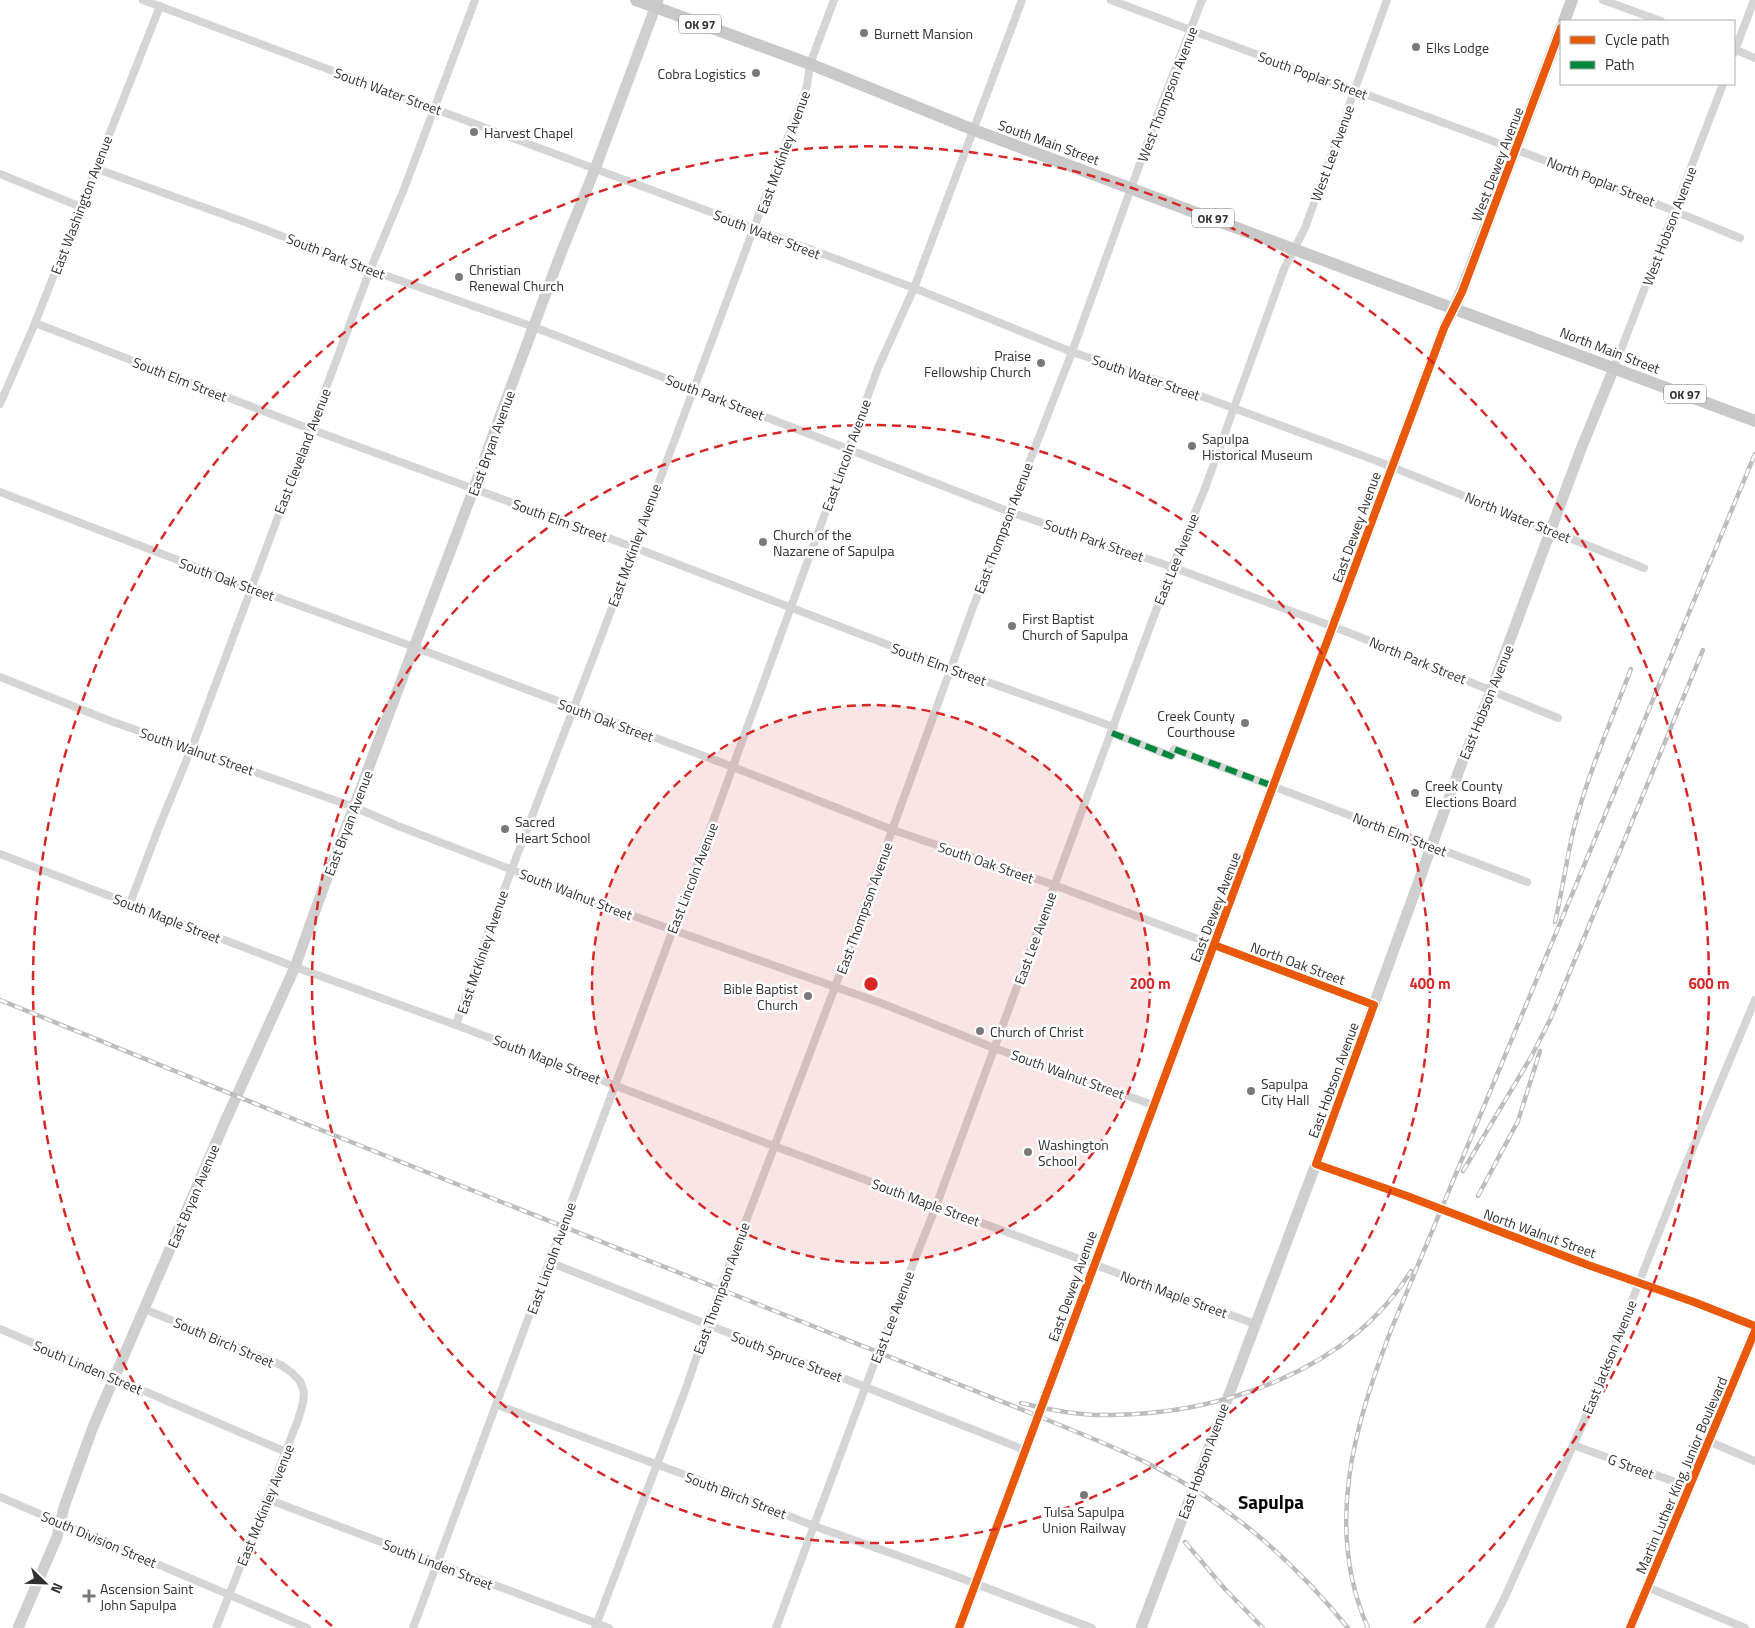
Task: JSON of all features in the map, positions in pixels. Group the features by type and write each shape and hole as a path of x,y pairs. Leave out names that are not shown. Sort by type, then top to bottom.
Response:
{"main road":[{"name":"South Main Street","path":"636,0 656,4 974,130 1454,308"},
{"path":"1564,20 1572,0"},
{"name":"West Dewey Avenue","path":"1454,308 1462,292 1560,31"},
{"name":"North Main Street","path":"1454,308 1755,421"}],"street":[{"name":"South Water Street","path":"143,0 914,288 1072,352 1392,467"},
{"name":"East Cleveland Avenue","path":"130,903 191,749 370,270 404,189 475,0"},
{"name":"East McKinley Avenue","path":"456,1025 481,949 807,86 810,64 834,0"},
{"name":"East Lincoln Avenue","path":"413,1628 616,1085 878,368 914,288 1022,0"},
{"name":"South Poplar Street","path":"1111,0 1191,31 1354,89 1443,124 1516,149"},
{"name":"West Thompson Avenue","path":"1131,188 1202,0"},
{"name":"West Lee Avenue","path":"1294,249 1303,233 1387,0"},
{"path":"1603,0 1658,20"},
{"path":"1735,48 1754,0"},
{"name":"East Bryan Avenue","path":"18,1628 57,1537 85,1448 114,1378 224,1124 295,968 561,253 595,169 656,4"},
{"name":"East Washington Avenue","path":"0,404 97,169 120,105 160,6"},
{"path":"1735,51 1755,58"},
{"name":"West Hobson Avenue","path":"1614,368 1723,85"},
{"name":"North Poplar Street","path":"1516,149 1675,210 1740,238"},
{"name":"South Park Street","path":"97,169 253,225 370,270 534,327 1010,512 1172,567 1333,626"},
{"path":"0,174 81,207"},
{"name":"East Thompson Avenue","path":"596,1626 686,1388 707,1324 835,987 951,669 1072,352 1131,188"},
{"name":"East Lee Avenue","path":"776,1628 866,1386 936,1206 1172,567 1204,491 1284,269 1294,249"},
{"name":"East Dewey Avenue","path":"959,1628 1444,328 1454,308"},
{"name":"South Elm Street","path":"35,323 310,429 633,547 1113,730 1171,756 1174,749 1273,786"},
{"name":"East Hobson Avenue","path":"1141,1628 1316,1164 1461,765 1491,691 1581,449 1614,368"},
{"name":"North Water Street","path":"1392,467 1644,568"},
{"name":"South Oak Street","path":"0,492 251,588 733,767 892,830 1054,885 1214,945"},
{"name":"North Park Street","path":"1333,626 1558,718"},
{"name":"South Walnut Street","path":"0,677 108,720 354,807 398,826 672,929 835,987 994,1048 1153,1105"},
{"name":"North Elm Street","path":"1273,786 1527,882"},
{"name":"South Maple Street","path":"0,854 295,968 456,1025 774,1146 1094,1264"},
{"name":"North Oak Street","path":"1214,945 1374,1005"},
{"name":"East Jackson Avenue","path":"1489,1628 1504,1599 1588,1412 1679,1180 1751,1019 1755,1000"},
{"name":"North Walnut Street","path":"1316,1164 1755,1326"},
{"name":"South Spruce Street","path":"549,1262 1025,1450"},
{"name":"North Maple Street","path":"1094,1264 1255,1324"},
{"name":"South Birch Street","path":"144,1308 281,1365 300,1381"},
{"name":"South Linden Street","path":"0,1329 286,1452"},
{"name":"Martin Luther King, Junior Boulevard","path":"1630,1628 1755,1331"},
{"name":"East McKinley Avenue","path":"216,1628 286,1452 303,1403 304,1392 300,1381"},
{"name":"South Birch Street","path":"497,1405 814,1526 976,1583 1092,1628"},
{"path":"1708,1441 1755,1461"},
{"name":"G Street","path":"1573,1445 1689,1487"},
{"name":"South Division Street","path":"0,1497 307,1628"},
{"name":"South Linden Street","path":"267,1499 596,1626 609,1628"},
{"path":"1647,1587 1745,1628"}],"railway":[{"path":"1368,1628 1355,1590 1348,1553 1346,1515 1349,1478 1366,1403 1391,1330 1755,454"},
{"path":"1463,1171 1531,1057 1550,1020 1703,650"},
{"path":"1555,922 1573,833 1582,801 1631,669"},
{"path":"0,1000 1125,1452 1181,1481 1234,1517 1283,1558 1328,1604 1348,1628"},
{"path":"1478,1196 1518,1121 1540,1051"},
{"path":"1021,1403 1088,1415 1111,1415 1153,1413 1196,1406 1239,1395 1280,1380 1319,1360 1354,1335 1385,1306 1411,1271"},
{"path":"1185,1542 1225,1589 1263,1628"}],"marked path":[{"path":"1112,733 1171,756 1174,749 1273,786"}],"cycle path":[{"path":"959,1628 1444,328 1462,292 1560,31"},
{"path":"1214,945 1374,1005 1316,1164 1755,1326"},
{"path":"1630,1628 1755,1331"}],"place":[{"name":"Burnett Mansion","path":"864,33"},
{"name":"Elks Lodge","path":"1416,47"},
{"name":"Cobra Logistics","path":"756,73"},
{"name":"Harvest Chapel","path":"474,132"},
{"name":"Christian Renewal Church","path":"459,277"},
{"name":"Praise Fellowship Church","path":"1041,363"},
{"name":"Sapulpa Historical Museum","path":"1192,446"},
{"name":"Church of the Nazarene of Sapulpa","path":"763,542"},
{"name":"First Baptist Church of Sapulpa","path":"1012,626"},
{"name":"Creek County Courthouse","path":"1245,723"},
{"name":"Creek County Elections Board","path":"1415,793"},
{"name":"Sacred Heart School","path":"505,829"},
{"name":"Bible Baptist Church","path":"808,996"},
{"name":"Church of Christ","path":"980,1031"},
{"name":"Sapulpa City Hall","path":"1251,1091"},
{"name":"Washington School","path":"1028,1152"},
{"name":"Tulsa Sapulpa Union Railway","path":"1084,1495"},
{"name":"Ascension Saint John Sapulpa","path":"89,1596"}],"district":[{"name":"Sapulpa","path":"1271,1501"}]}
